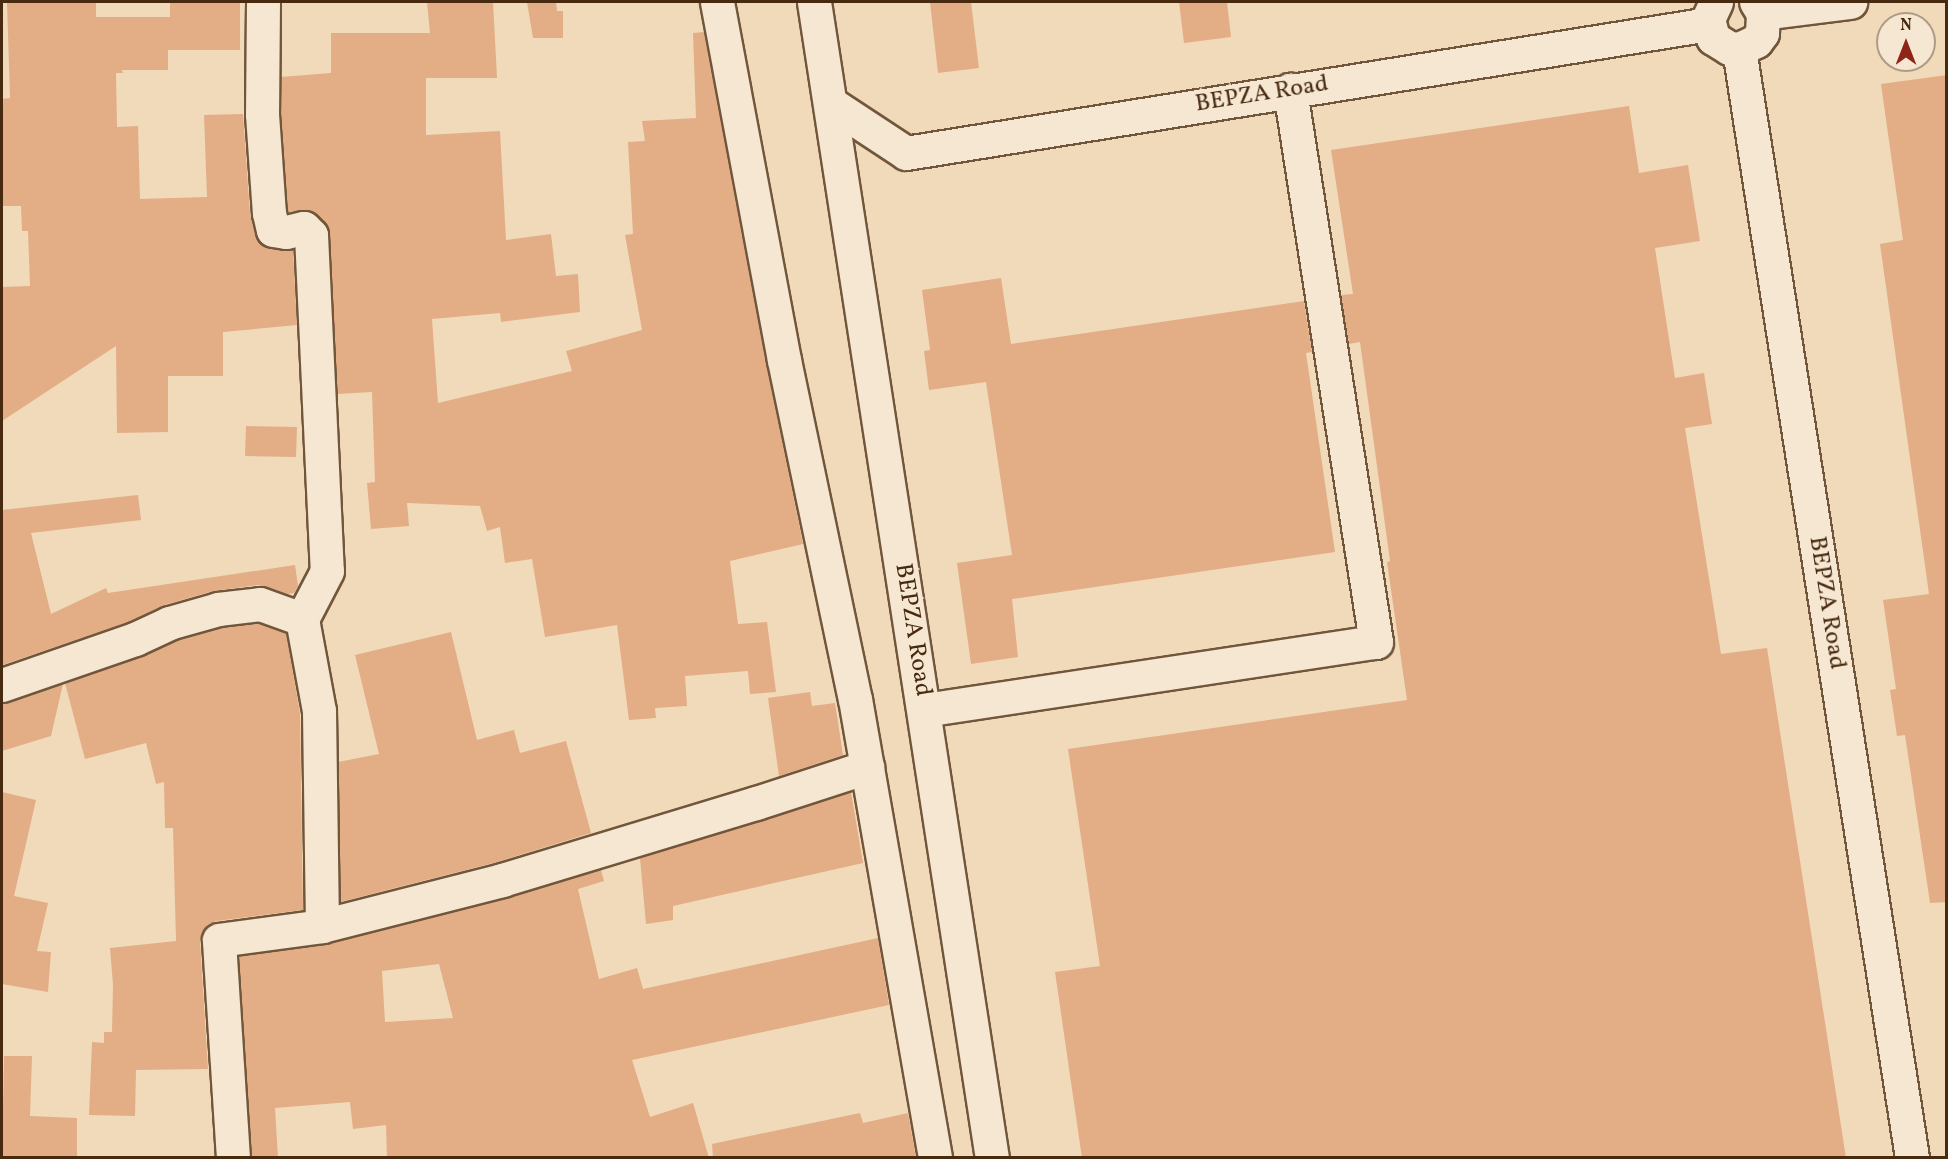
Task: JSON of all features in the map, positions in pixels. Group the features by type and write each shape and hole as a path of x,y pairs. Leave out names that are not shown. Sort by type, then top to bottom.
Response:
{"street":[{"path":"263,2 262,114 269,213 273,230 286,232 304,228 311,235 327,571 302,619 319,711 322,926"},
{"path":"717,2 784,360 867,766 935,1158"},
{"name":"BEPZA Road","path":"814,2 992,1158"},
{"path":"1739,49 1756,41 1764,23 1760,7 1850,2"},
{"name":"BEPZA Road","path":"830,102 906,153 1290,90 1713,13 1713,38 1720,44 1739,49 1912,1158"},
{"path":"924,710 1376,642 1290,90"},
{"path":"2,685 135,639 169,623 218,609 260,604 302,619"},
{"path":"233,1158 219,940 322,926 502,880 756,803 867,766"}],"building":[{"path":"7,2 96,2 96,17 170,17 170,2 240,2 240,50 168,50 168,70 122,70 123,73 116,73 117,127 138,126 140,199 207,197 204,115 243,114 250,214 255,234 260,243 270,248 293,250 297,325 223,332 223,376 168,376 168,432 117,433 116,346 2,421 2,287 30,286 28,231 22,231 21,206 2,206 2,99 10,98"},
{"path":"427,2 493,2 497,78 426,78 426,135 500,131 506,240 551,234 556,276 578,274 580,312 501,322 500,313 432,319 438,403 572,371 566,351 642,330 625,235 633,234 628,142 645,141 642,121 696,118 693,33 704,32 766,363 803,544 730,561 738,624 767,622 776,692 750,694 748,671 685,676 687,706 655,708 656,718 629,720 617,625 545,637 532,559 505,563 500,527 487,531 480,506 407,503 409,526 371,529 367,483 375,482 372,392 337,394 330,234 324,222 310,210 288,212 281,113 281,77 331,73 331,33 430,33"},
{"path":"527,2 556,2 557,11 563,11 563,38 533,38"},
{"path":"930,2 971,2 979,68 938,73"},
{"path":"1179,2 1227,2 1231,37 1184,43"},
{"path":"1947,75 1947,902 1930,903 1905,735 1897,736 1890,690 1896,689 1883,600 1929,594 1880,244 1903,240 1881,84"},
{"path":"1629,106 1639,173 1688,165 1700,241 1655,248 1675,378 1704,373 1712,424 1685,428 1721,654 1767,648 1846,1158 1082,1158 1055,972 1100,966 1068,749 1407,700 1387,562 1390,561 1360,342 1349,344 1341,295 1353,294 1331,150"},
{"path":"1001,278 1011,344 1304,301 1312,352 1306,353 1335,552 1012,599 1018,657 971,664 957,563 1012,555 986,382 929,390 924,351 930,350 922,290"},
{"path":"246,426 297,427 296,457 245,456"},
{"path":"138,495 141,520 31,533 51,614 106,588 108,593 295,565 298,586 294,593 288,594 258,585 213,591 164,605 128,622 2,665 2,510"},
{"path":"258,623 286,633 300,713 303,910 216,921 207,925 200,941 208,1069 136,1070 135,1116 89,1115 92,1042 104,1043 104,1032 112,1032 113,985 110,948 176,941 173,828 165,828 164,782 156,784 146,743 85,759 65,683 141,657 176,641 222,627"},
{"path":"451,632 477,740 514,730 520,753 566,741 591,833 497,862 340,902 338,762 379,754 355,655"},
{"path":"63,684 51,736 2,751 2,703"},
{"path":"810,692 812,706 835,703 843,755 779,776 768,698"},
{"path":"2,792 36,800 14,896 48,903 37,951 51,952 48,992 2,984"},
{"path":"851,792 863,863 673,906 673,920 646,924 640,858"},
{"path":"601,870 604,881 578,889 599,979 637,968 643,989 878,938 889,1005 632,1060 650,1117 693,1103 709,1158 387,1158 386,1125 353,1129 350,1102 275,1108 278,1158 252,1158 239,956 327,944 507,898","holes":["439,964 453,1018 385,1022 382,971"]},
{"path":"4,1056 32,1056 30,1116 77,1118 77,1158 2,1158"},
{"path":"860,1113 863,1123 908,1113 916,1158 713,1158 712,1144"}]}
